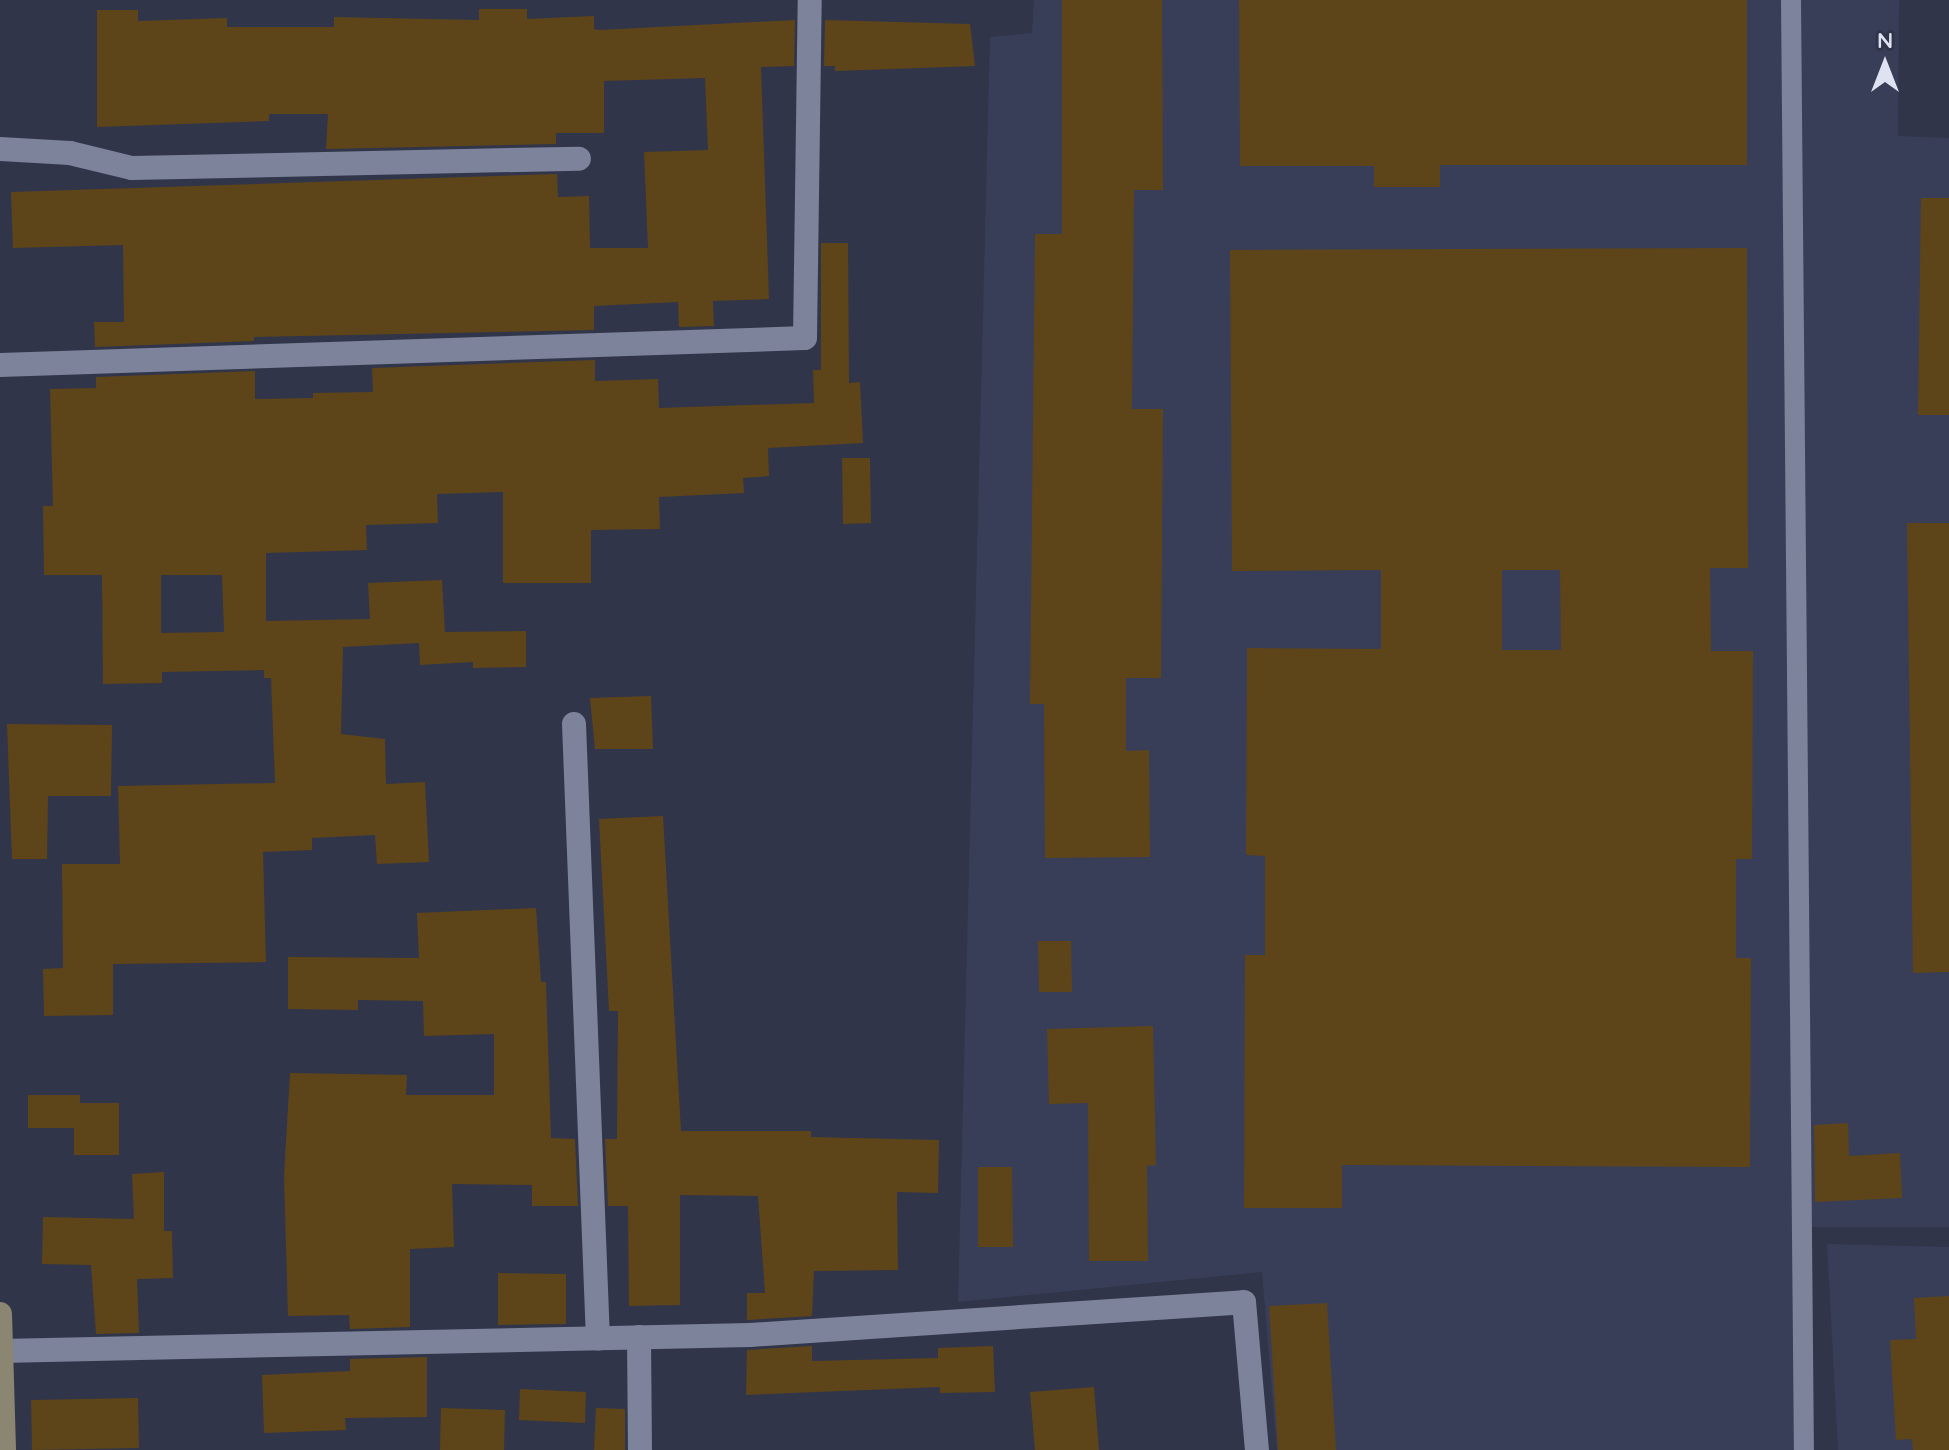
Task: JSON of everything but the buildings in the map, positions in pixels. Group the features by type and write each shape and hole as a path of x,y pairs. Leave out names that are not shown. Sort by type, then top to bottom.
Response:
{"main road":[{"path":"0,1314 4,1450"}],"street":[{"path":"0,365 805,338 810,0"},
{"path":"0,149 70,153 132,168 579,159"},
{"path":"574,724 598,1339"},
{"path":"1,1351 598,1339 965,1324 1244,1302 1257,1450"},
{"path":"639,1337 640,1450"}],"lane":[{"path":"1791,0 1806,1227 1804,1450"}],"shaded area":[{"path":"1034,0 1899,0 1898,136 1949,138 1949,1227 1806,1227 1814,1450 1277,1450 1262,1272 958,1302 990,37 1032,33"},
{"path":"1827,1244 1949,1247 1949,1450 1838,1450"}]}
